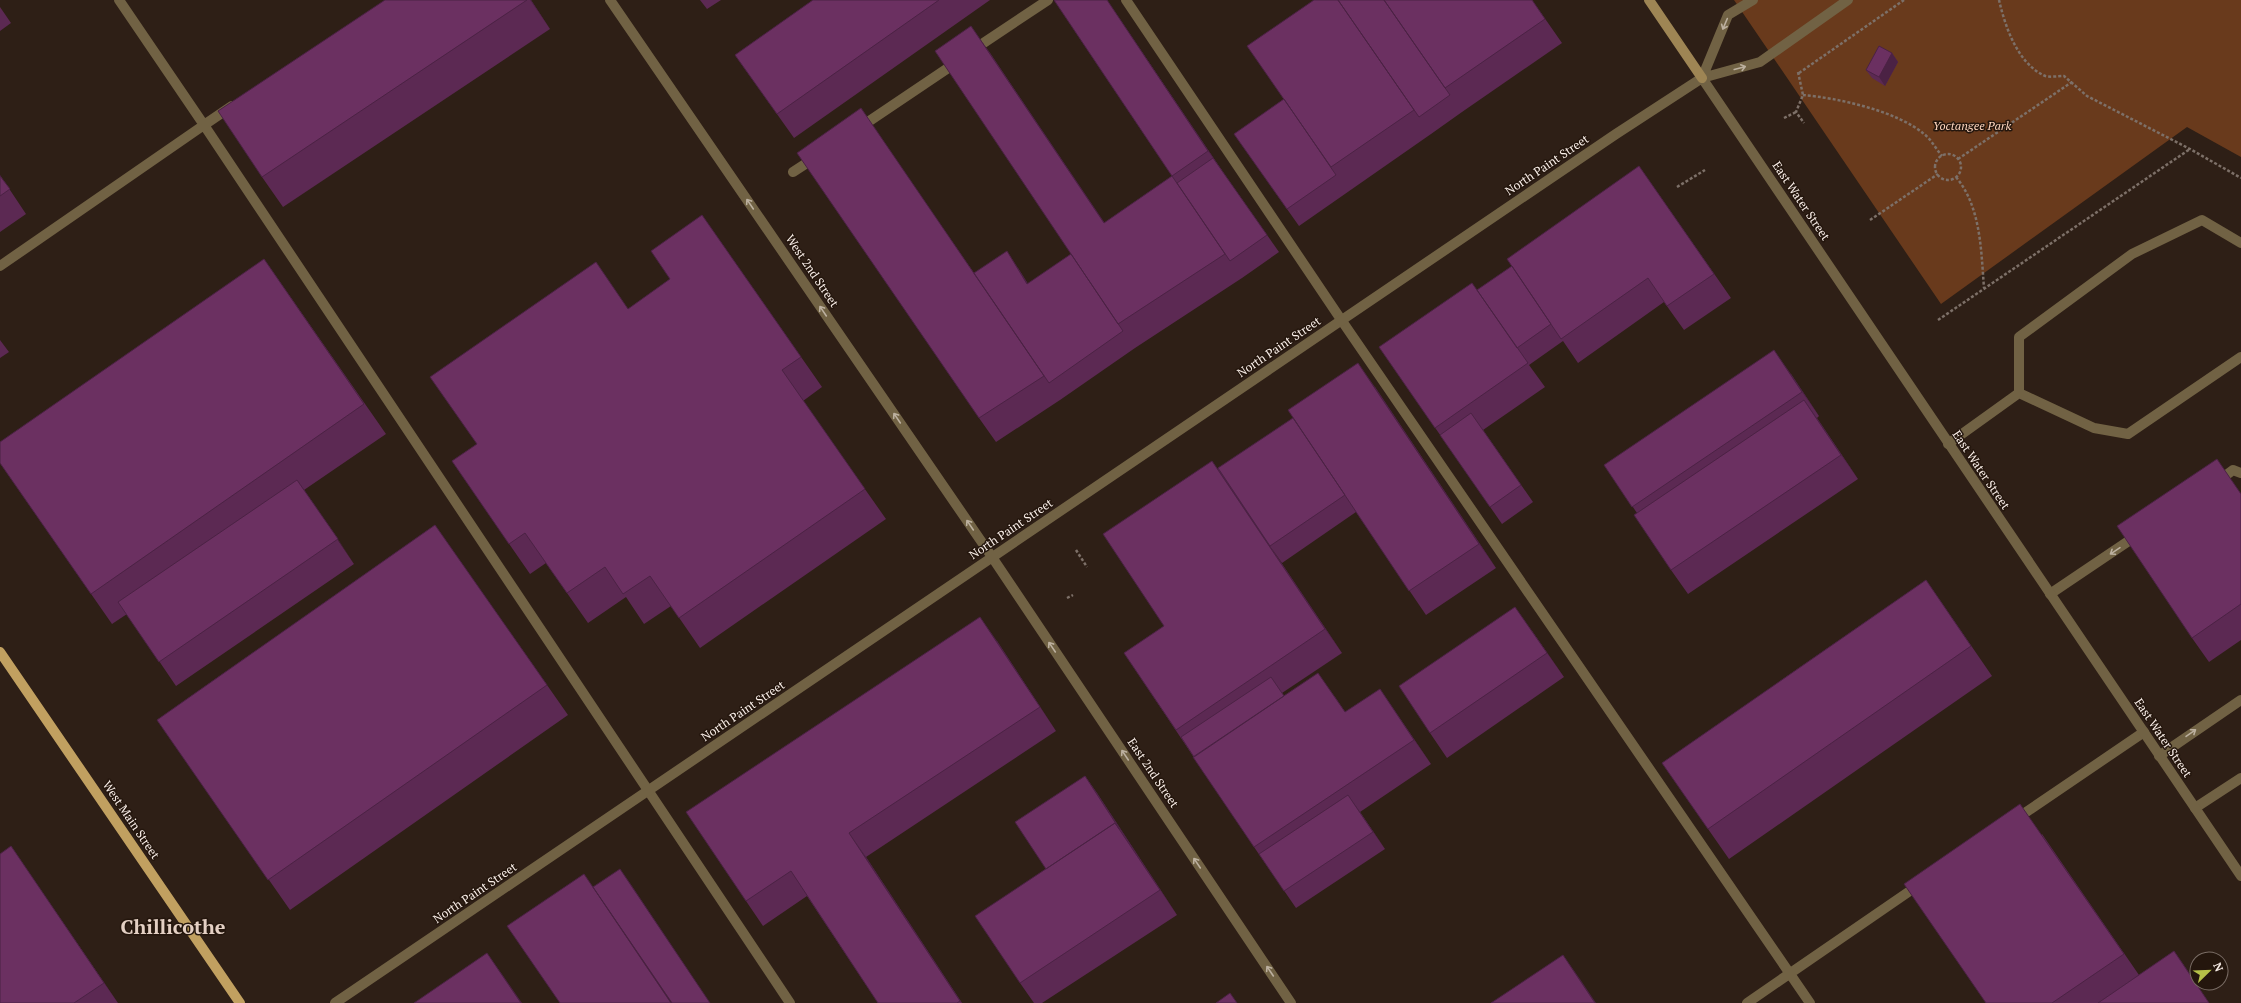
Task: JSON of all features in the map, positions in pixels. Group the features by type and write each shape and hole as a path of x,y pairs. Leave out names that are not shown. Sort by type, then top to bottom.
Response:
{"main road":[{"name":"West Main Street","path":"0,652 240,1003"}],"street":[{"path":"119,0 790,1003"},
{"name":"West 2nd Street","path":"610,0 992,557"},
{"path":"851,133 1048,0"},
{"path":"1126,0 1342,320 1810,1003"},
{"path":"1649,0 1702,78"},
{"path":"1702,78 1728,16 1753,0"},
{"name":"North Paint Street","path":"335,1003 1342,320 1702,78 1760,62 1848,0"},
{"name":"East Water Street","path":"1702,78 2241,876"},
{"path":"0,266 244,98"},
{"path":"793,172 825,150"},
{"path":"2019,393 2019,337 2132,254 2202,220 2241,243"},
{"path":"2019,393 2094,428 2128,434 2241,357"},
{"path":"1948,444 2019,393"},
{"path":"2207,488 2233,470 2241,472"},
{"path":"2050,594 2147,529"},
{"name":"East 2nd Street","path":"992,557 1292,1003"},
{"path":"2159,756 2241,700"},
{"path":"2006,826 2144,732"},
{"path":"2195,808 2241,778"},
{"path":"1747,1003 1927,879"}],"path":[{"path":"1798,73 1904,0"},
{"path":"1999,0 2004,21 2011,36 2030,67 2044,76 2064,76 2087,96 2190,149 2241,178"},
{"path":"1784,118 1796,112 1802,95 1798,73 1794,66"},
{"path":"1958,159 2072,82"},
{"path":"1802,95 1826,97 1871,108 1903,122 1925,134 1942,156"},
{"path":"1796,112 1804,123"},
{"path":"1938,320 2190,149"},
{"path":"1950,154 1958,159 1961,168 1956,176 1947,179 1938,174 1936,163 1942,156 1950,154"},
{"path":"1678,187 1705,170"},
{"path":"1870,220 1938,174"},
{"path":"1956,176 1964,187 1971,202 1981,242 1984,288"},
{"path":"1076,550 1087,568"},
{"path":"1067,598 1073,595"}],"green space":[{"name":"Yoctangee Park","path":"1734,0 2241,0 2241,157 2187,127 1941,304"}],"building":[{"path":"385,0 527,0 262,177 218,111"},
{"path":"813,0 939,0 777,114 735,55"},
{"path":"1054,0 1107,0 1208,151 1172,176"},
{"path":"1314,0 1338,0 1414,110 1331,167 1247,46"},
{"path":"1338,0 1384,0 1450,95 1419,117"},
{"path":"1384,0 1532,0 1545,19 1445,88"},
{"path":"971,26 1104,223 1172,176 1225,254 1118,324 935,51"},
{"path":"1879,46 1892,53 1879,77 1866,70"},
{"path":"1284,99 1336,175 1287,209 1234,134"},
{"path":"861,108 1044,376 979,418 797,153"},
{"path":"1213,158 1267,235 1230,261 1177,183"},
{"path":"1639,166 1714,274 1667,306 1648,278 1561,339 1507,259"},
{"path":"0,176 10,189 0,196"},
{"path":"702,215 801,357 782,370 865,489 679,618 650,576 623,594 605,567 567,593 525,533 509,544 452,461 477,444 430,377 596,262 628,309 670,279 651,251"},
{"path":"1007,251 1027,284 1071,254 1123,331 1049,383 974,273"},
{"path":"264,259 364,404 91,594 0,463 0,442"},
{"path":"1512,266 1551,324 1517,348 1477,290"},
{"path":"1472,283 1528,363 1435,428 1379,347"},
{"path":"1774,350 1802,392 1632,507 1604,465"},
{"path":"1358,363 1479,544 1409,591 1288,410"},
{"path":"1804,400 1841,455 1671,570 1634,515"},
{"path":"1471,413 1521,485 1490,507 1440,435"},
{"path":"1293,418 1345,495 1270,546 1218,468"},
{"path":"2217,459 2241,494 2241,604 2192,638 2117,526"},
{"path":"1212,461 1325,629 1176,730 1124,653 1164,626 1103,534"},
{"path":"297,480 338,539 159,662 118,602"},
{"path":"435,525 547,685 268,880 157,720"},
{"path":"1926,580 1971,646 1708,829 1662,763"},
{"path":"1515,607 1547,653 1430,733 1399,686"},
{"path":"980,617 1040,707 849,833 960,1001 957,1003 878,1003 791,871 746,901 686,812"},
{"path":"1318,673 1345,712 1380,689 1414,740 1254,847 1193,757"},
{"path":"1271,677 1284,696 1194,757 1181,737"},
{"path":"1085,776 1120,830 1115,823 1046,869 1015,822"},
{"path":"1348,795 1373,832 1284,891 1259,854"},
{"path":"2020,804 2124,954 2052,1003 1986,1003 1904,884"},
{"path":"1115,823 1160,890 1020,983 975,916"},
{"path":"11,846 104,983 74,1003 0,1003 0,854"},
{"path":"620,869 710,1003 672,1003 593,887"},
{"path":"584,874 671,1003 560,1003 507,926"},
{"path":"2174,951 2189,973 2189,991 2201,991 2209,1003 2098,1003"},
{"path":"487,953 521,1003 414,1003"},
{"path":"1563,955 1595,1003 1491,1003"},
{"path":"1230,993 1237,1003 1216,1003"}],"district":[{"name":"Chillicothe","path":"173,927"}]}
